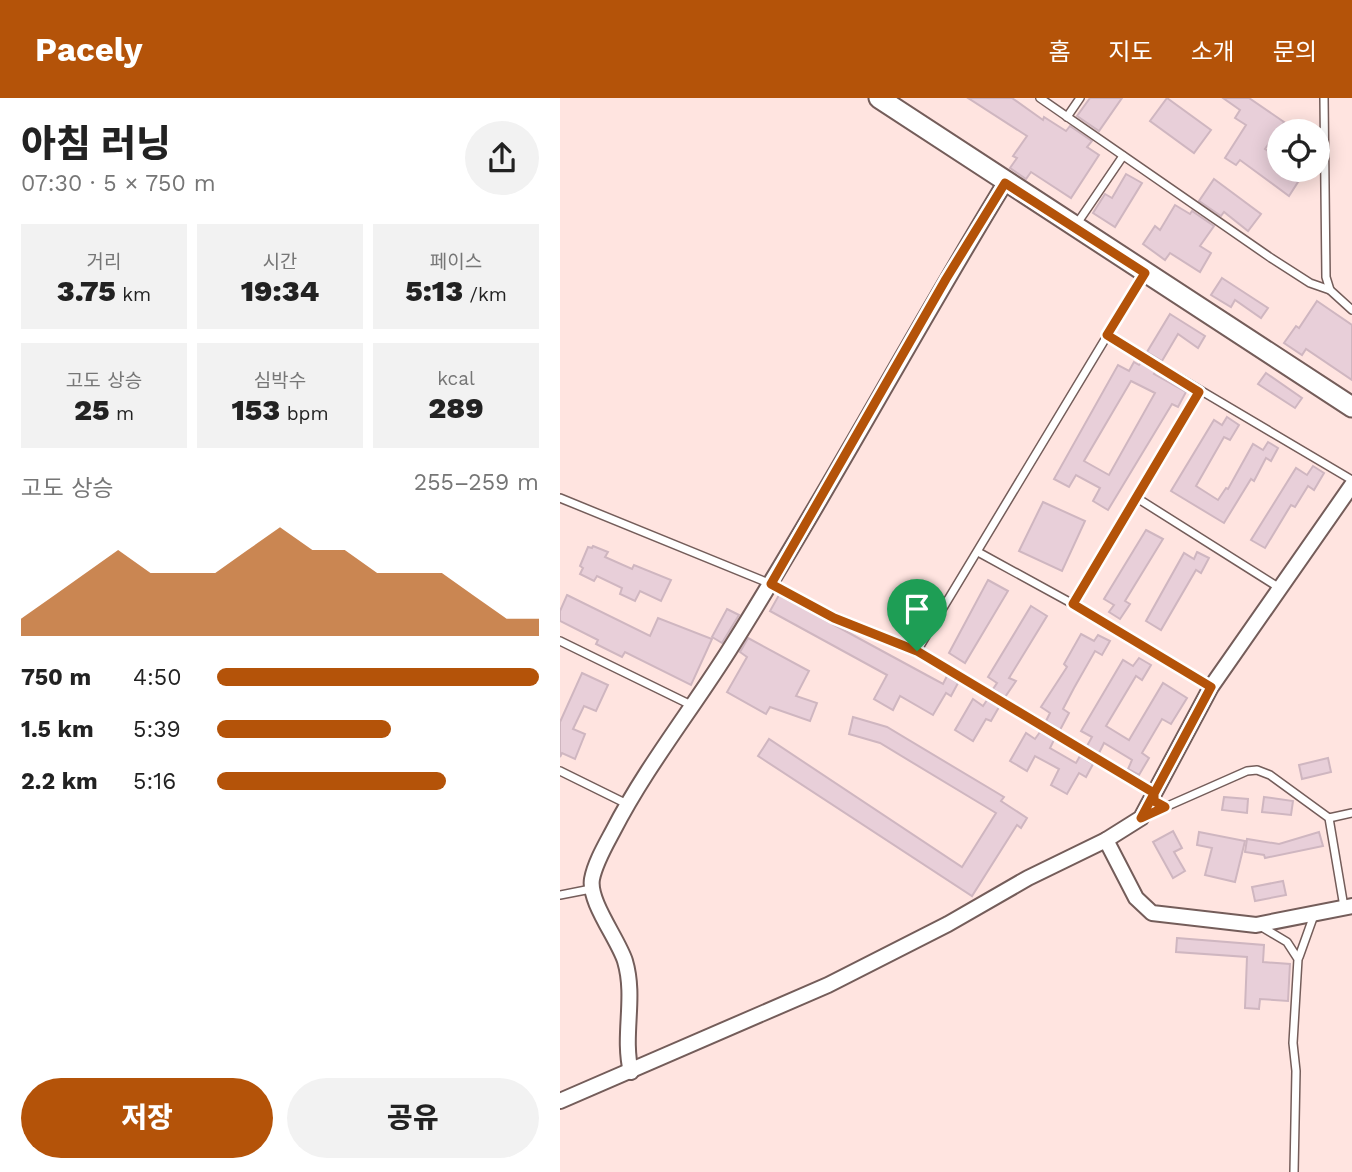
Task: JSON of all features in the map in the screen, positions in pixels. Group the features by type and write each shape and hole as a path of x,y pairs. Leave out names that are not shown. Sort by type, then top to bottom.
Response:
{"street":[{"path":"888,100 1005,183 1352,407"},
{"path":"631,1072 628,1058 631,1003 628,974 620,947 591,889 595,868 627,804 771,584 946,279 1005,183"},
{"path":"560,1101 828,985 948,924 1028,878 1106,840 1141,818 1211,687 1352,483"},
{"path":"1106,840 1136,898 1146,910 1186,919 1256,925 1348,907"}],"lane":[{"path":"1040,98 1310,283 1330,290 1352,310"},
{"path":"1067,117 1080,98"},
{"path":"1324,98 1326,270 1330,290"},
{"path":"1075,227 1123,156"},
{"path":"917,651 1145,273"},
{"path":"1107,335 1352,483"},
{"path":"1073,604 1199,392"},
{"path":"560,498 771,584 834,618 917,651 1153,795 1165,807"},
{"path":"1138,498 1278,587"},
{"path":"978,552 1073,604 1211,687"},
{"path":"560,641 691,705"},
{"path":"1141,818 1233,776 1257,770 1285,785 1329,818 1348,907"},
{"path":"560,771 627,804"},
{"path":"1329,818 1352,813"},
{"path":"560,895 591,889"},
{"path":"1294,1172 1296,1071 1293,1043 1298,959 1314,915"},
{"path":"1256,925 1287,942 1298,959"}],"building":[{"path":"968,98 1012,98 1043,120 1044,117 1066,131 1070,126 1092,141 1087,147 1099,155 1071,198 1031,172 1026,179 1010,168 1017,158 1013,156 1027,136"},
{"path":"1090,98 1122,98 1099,131 1077,116"},
{"path":"1167,98 1211,130 1194,153 1150,121"},
{"path":"1223,98 1249,98 1280,119 1267,119 1267,180 1240,160 1236,165 1225,158 1246,125 1235,118 1240,110"},
{"path":"1126,174 1142,183 1115,227 1093,213 1105,194 1112,198"},
{"path":"1214,179 1261,214 1248,231 1224,212 1221,216 1199,201"},
{"path":"1270,182 1298,182 1289,196"},
{"path":"1175,205 1190,214 1192,211 1214,226 1200,246 1211,253 1200,272 1170,253 1165,260 1143,244 1155,226 1160,230"},
{"path":"1222,278 1268,308 1261,318 1235,300 1231,307 1211,295"},
{"path":"1317,301 1352,325 1352,380 1306,349 1302,355 1284,343 1296,326 1299,328"},
{"path":"1170,314 1205,336 1198,348 1178,334 1162,361 1147,352"},
{"path":"1134,362 1139,365 1141,362 1156,371 1154,374 1186,392 1178,407 1172,404 1108,510 1093,501 1100,488 1076,475 1069,487 1054,479 1118,365 1129,371","holes":["1131,381 1155,393 1109,475 1084,461"]},
{"path":"1266,373 1302,398 1295,408 1258,384"},
{"path":"1227,417 1239,425 1230,440 1224,437 1196,486 1218,500 1226,488 1228,489 1253,444 1263,450 1268,442 1278,448 1271,461 1266,458 1254,481 1251,479 1224,523 1171,491 1214,420 1222,425"},
{"path":"1313,466 1324,473 1314,490 1308,486 1295,507 1291,505 1265,548 1251,540 1296,468 1307,475"},
{"path":"1043,502 1085,521 1062,571 1019,551"},
{"path":"1146,530 1163,539 1125,601 1130,604 1120,619 1109,612 1114,605 1104,599"},
{"path":"593,546 608,552 605,557 632,569 634,565 671,580 661,601 640,591 635,601 620,594 622,588 597,576 594,581 580,574 583,568 580,566 588,547"},
{"path":"1197,552 1209,558 1201,573 1196,570 1161,630 1146,621 1184,553 1194,559"},
{"path":"988,580 1008,591 965,663 949,653"},
{"path":"567,595 650,636 658,618 712,639 691,685 625,652 622,657 596,644 598,640 560,621 560,611"},
{"path":"779,595 943,684 947,676 958,683 951,696 946,693 933,715 900,696 893,710 874,699 887,675 770,611"},
{"path":"1031,606 1047,616 1009,678 1016,681 1005,697 993,689 997,683 988,677"},
{"path":"727,609 739,615 722,643 712,637"},
{"path":"1081,634 1094,641 1098,635 1110,641 1102,655 1095,651 1074,688 1063,709 1069,713 1060,730 1046,721 1050,713 1041,707 1067,667 1064,664"},
{"path":"748,638 809,671 796,696 817,703 810,721 770,707 766,714 727,692 747,657 740,652"},
{"path":"1139,658 1151,665 1142,680 1136,676 1106,726 1129,740 1163,683 1187,698 1171,724 1162,719 1142,753 1149,758 1139,775 1128,769 1132,760 1104,743 1099,753 1087,746 1092,737 1081,731 1123,660 1133,666"},
{"path":"582,673 608,685 596,711 584,706 573,729 585,734 575,759 562,753 560,757 560,722"},
{"path":"973,699 983,706 987,700 999,707 991,721 986,719 973,741 955,730"},
{"path":"853,717 887,727 1004,797 1001,801 1027,818 1021,828 1017,825 972,896 758,756 769,739 962,867 996,813 880,743 849,734"},
{"path":"1040,732 1054,740 1050,748 1076,763 1080,756 1093,764 1086,777 1079,773 1067,794 1051,785 1059,769 1035,756 1027,771 1010,761 1026,733 1035,739"},
{"path":"1328,758 1331,772 1302,779 1299,765"},
{"path":"1224,797 1248,799 1247,813 1222,810"},
{"path":"1264,797 1293,801 1291,815 1262,812"},
{"path":"1173,831 1182,848 1174,852 1185,871 1173,878 1153,842"},
{"path":"1199,832 1245,841 1235,882 1205,875 1212,848 1197,845"},
{"path":"1319,832 1323,846 1265,858 1264,855 1245,852 1247,839 1279,844"},
{"path":"1283,881 1286,895 1255,901 1252,887"},
{"path":"1177,938 1264,945 1263,962 1290,964 1288,1001 1260,999 1259,1009 1245,1008 1247,957 1176,952"}],"route":[{"path":"917,651 834,618 771,584 946,279 1005,183 1145,273 1107,335 1199,392 1073,604 1211,687 1154,793 1141,818 1165,807 1158,806 1154,801 1154,793 917,651"}]}
